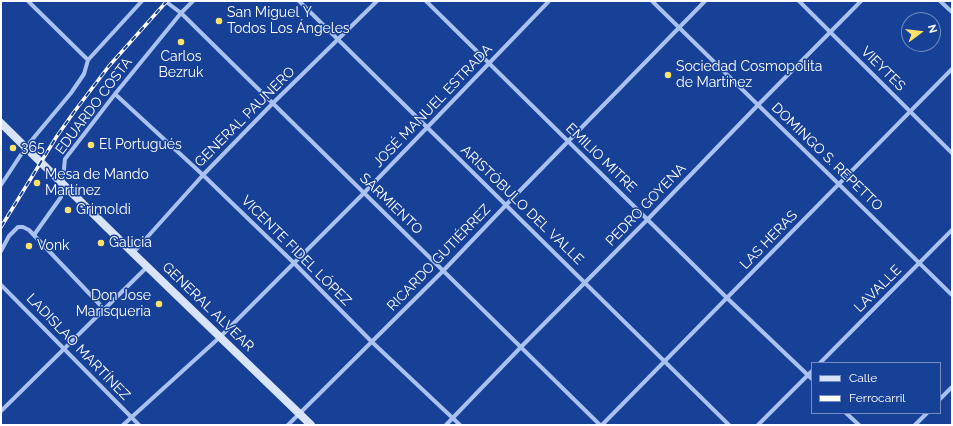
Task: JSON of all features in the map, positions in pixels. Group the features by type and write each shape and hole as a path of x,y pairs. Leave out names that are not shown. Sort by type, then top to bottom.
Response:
{"street":[{"path":"28,1 88,60"},
{"path":"1,185 26,147 71,93 84,74 88,60 142,1"},
{"name":"SARMIENTO","path":"166,1 181,13 601,425"},
{"name":"EDUARDO COSTA","path":"34,235 61,197 65,160 115,94 181,13 193,1"},
{"name":"ARISTÓBULO DEL VALLE","path":"299,1 586,282 729,425"},
{"name":"GENERAL PAUNERO","path":"133,253 203,175 273,103 377,1"},
{"name":"EMILIO MITRE","path":"426,1 727,298 811,378"},
{"name":"JOSÉ MANUEL ESTRADA","path":"123,425 220,336 294,263 364,193 549,1"},
{"name":"DOMINGO S. REPETTO","path":"652,1 952,295"},
{"name":"RICARDO GUTIÉRREZ","path":"288,425 443,270 678,27 705,1"},
{"name":"VIEYTES","path":"799,1 952,153"},
{"name":"PEDRO GOYENA","path":"446,425 861,1"},
{"path":"940,1 952,12"},
{"name":"LAS HERAS","path":"601,425 952,70"},
{"name":"VICENTE FIDEL LÓPEZ","path":"115,94 203,175 294,263 372,342 460,425"},
{"name":"GENERAL ALVEAR","path":"1,123 147,267 311,425"},
{"path":"1,251 9,236 18,227 23,227 29,230 104,309"},
{"name":"LAVALLE","path":"821,362 952,230"},
{"path":"1,411 147,267"},
{"name":"LADISLAO MARTÍNEZ","path":"1,285 139,425"},
{"path":"758,425 811,372"},
{"path":"941,398 952,387"},
{"path":"847,414 859,425"},
{"path":"915,425 926,414"}],"railway":[{"path":"1,227 57,136 74,112 109,66 167,1"}],"place":[{"name":"San Miguel Y Todos Los Ángeles","path":"219,21"},
{"name":"Carlos Bezruk","path":"181,42"},
{"name":"Sociedad Cosmopolita de Martinez","path":"668,75"},
{"name":"El Portugués","path":"91,145"},
{"name":"365","path":"13,148"},
{"name":"Mesa de Mando Martínez","path":"37,183"},
{"name":"Grimoldi","path":"68,210"},
{"name":"Galicia","path":"101,243"},
{"name":"Vonk","path":"29,246"},
{"name":"Don Jose Marisqueria","path":"159,304"}]}
